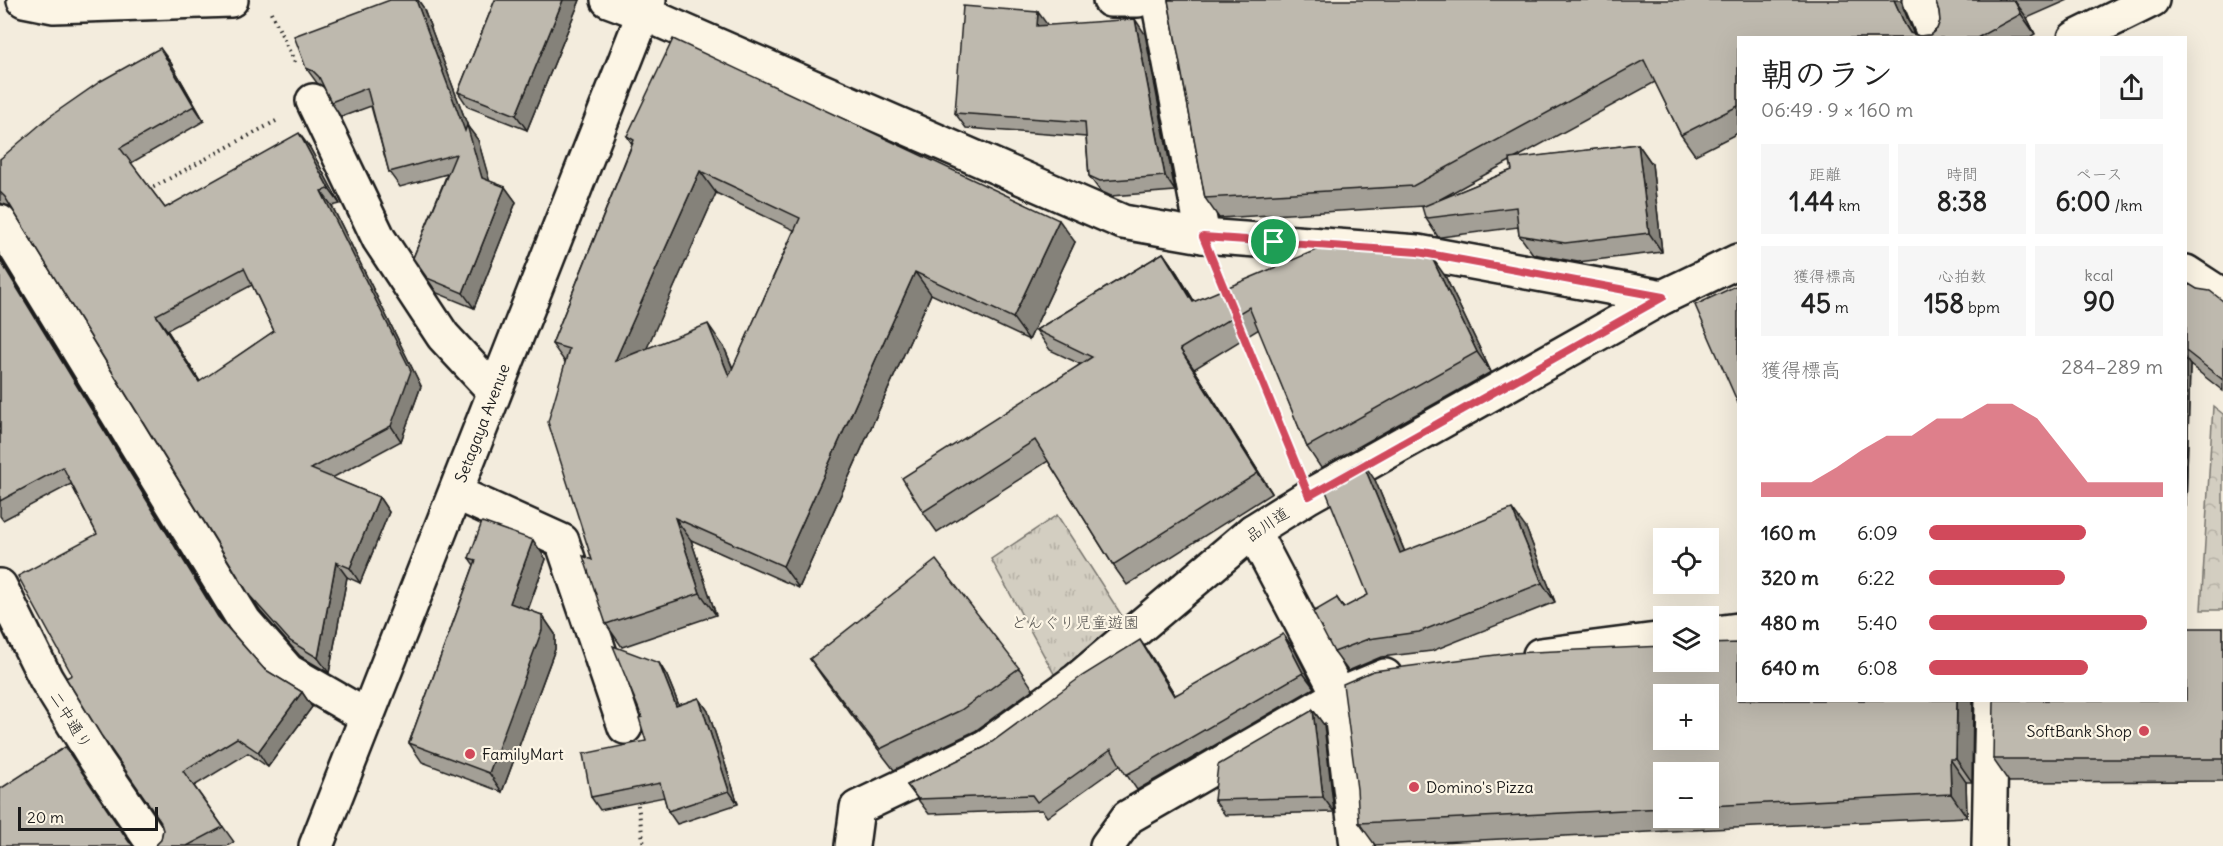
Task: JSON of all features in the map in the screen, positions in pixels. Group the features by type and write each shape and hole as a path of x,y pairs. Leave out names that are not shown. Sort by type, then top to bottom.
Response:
{"street":[{"path":"24,0 54,6 231,0"},
{"path":"608,0 646,6 1123,222 1203,237 1418,252 1663,297"},
{"path":"1110,0 1138,0"},
{"path":"1158,0 1203,237"},
{"path":"1920,0 1935,36"},
{"path":"2079,36 2152,0"},
{"name":"Setagaya Avenue","path":"316,846 646,6"},
{"path":"313,101 379,239 443,336 494,391"},
{"path":"0,222 245,622 288,671 366,716"},
{"name":"品川道","path":"852,846 857,808 985,747 1077,680 1253,531 1309,496 1663,297 1737,261"},
{"path":"2187,273 2223,296"},
{"path":"456,493 562,541 625,727"},
{"path":"1253,531 1340,695 1358,846"},
{"name":"二中通り","path":"0,586 46,679 96,760 155,846"},
{"path":"1719,633 1737,630"},
{"path":"1512,659 1653,640"},
{"path":"1107,846 1128,817 1340,695 1384,676 1419,671"},
{"path":"1989,846 1992,702"}],"path":[{"path":"147,190 313,101 271,10"},
{"path":"1203,237 1229,302"},
{"path":"1243,334 1309,496"},
{"path":"636,792 644,846"}],"green space":[{"path":"2213,406 2223,414 2223,610 2201,610"},
{"name":"どんぐり児童遊園","path":"1057,515 1133,633 1063,690 991,559"}],"building":[{"path":"390,0 416,0 465,131 467,125 482,178 505,187 463,293 427,278 413,258 456,154 389,172 367,88 331,102 319,77 306,68 294,36"},
{"path":"495,0 563,0 516,115 458,92"},
{"path":"1168,0 1894,0 1910,33 1919,36 1737,36 1737,107 1681,135 1644,60 1413,186 1205,198"},
{"path":"1935,0 2014,0 2021,14 1981,36 1919,36 1930,35 1937,29 1940,21"},
{"path":"963,6 1038,12 1037,26 1135,19 1165,176 1100,181 1089,176 1085,122 955,113"},
{"path":"673,39 1059,220 1013,318 915,272 783,566 675,518 700,593 606,624 583,556 592,560 548,422 569,349 552,344 634,140 627,136","holes":["700,171 800,218 729,376 708,324 615,361"]},
{"path":"160,48 194,106 120,148 165,208 299,133 329,189 321,191 411,371 391,426 311,469 379,497 350,568 336,562 318,658 290,641 250,596 0,192 0,159 49,117 101,81","holes":["244,268 274,331 199,382 156,315"]},
{"path":"1638,144 1649,233 1565,243 1519,235 1516,207 1425,217 1422,207 1512,170 1510,159"},
{"path":"1328,245 1402,251 1431,256 1477,352 1307,447 1249,307 1180,349 1258,473 1113,565 1035,440 923,512 902,478 1092,357 1036,330 1163,253 1193,302"},
{"path":"0,260 218,617 264,669 302,692 258,752 237,738 183,771 223,827 187,846 155,846 161,840 163,830 160,820 101,735 66,678 72,675 18,576 97,534 63,467 0,501"},
{"path":"2189,284 2197,289 2210,291 2223,301 2223,380 2187,352 2187,287"},
{"path":"1737,285 1737,401 1695,305"},
{"path":"1362,461 1400,553 1512,509 1542,583 1419,632 1368,639 1334,652 1313,612 1337,598 1343,608 1368,595 1323,484"},
{"path":"482,522 533,540 510,603 542,615 542,630 489,773 409,743 476,560 469,558"},
{"path":"936,560 1019,668 961,710 880,749 810,659"},
{"path":"2187,628 2223,628 2223,759 1993,759 1994,702 2187,702"},
{"path":"1283,634 1303,673 1126,775 1111,749 1037,802 1032,795 918,799 907,785 985,747 1082,676 1140,640 1174,696"},
{"path":"1737,643 1737,702 1957,702 1956,759 1950,759 1951,794 1719,805 1719,762 1653,762 1653,809 1359,823 1357,789 1343,684 1373,671 1511,653 1653,647 1653,672 1719,672 1719,644"},
{"path":"613,646 659,663 676,706 699,698 729,791 668,811 660,783 591,797 583,754 646,741 639,718 642,717"},
{"path":"1313,710 1323,797 1214,800 1218,765"},
{"path":"65,747 129,842 134,846 0,846 0,789"}],"place":[{"name":"SoftBank Shop","path":"2144,731"},
{"name":"FamilyMart","path":"470,754"},
{"name":"Domino's Pizza","path":"1414,787"}],"route":[{"path":"1203,237 1274,242 1418,252 1663,297 1309,496 1203,237"}]}
